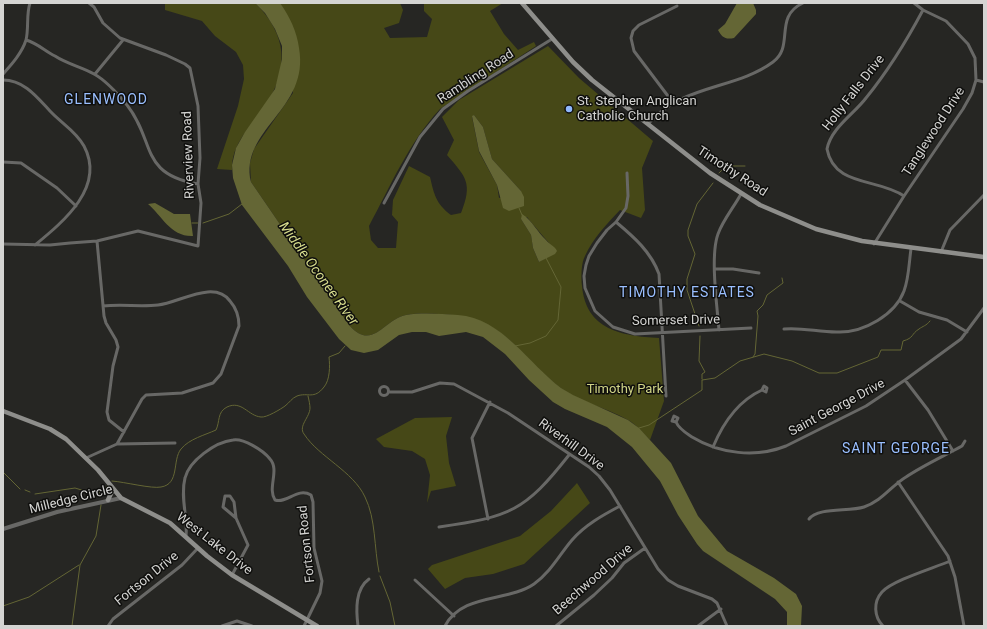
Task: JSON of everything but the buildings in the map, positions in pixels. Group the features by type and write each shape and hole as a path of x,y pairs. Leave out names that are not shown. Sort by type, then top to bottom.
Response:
{"main road":[{"name":"Timothy Road","path":"523,3 572,62 592,80 699,165 741,194 779,214 810,226 874,244 984,257"},
{"name":"West Lake Drive","path":"3,411 50,429 66,439 86,458 121,498 170,523 232,575 317,626"},
{"path":"108,500 113,489"}],"street":[{"path":"3,74 17,56 26,40 27,12 30,3"},
{"name":"Riverview Road","path":"89,3 94,7 109,30 123,40 166,55 190,68 198,106 200,158 198,184 201,203 198,246 195,247 138,231 97,241"},
{"path":"648,124 659,113 699,91 753,74 775,61 783,48 788,16 793,8 803,3"},
{"name":"Tanglewood Drive","path":"874,244 904,196 963,110 972,93 976,80 975,58 968,44 946,21 923,10 914,3"},
{"path":"674,104 634,51 631,38 633,31 639,25 677,6"},
{"name":"Holly Falls Drive","path":"904,196 887,188 845,176 834,165 827,149 834,133 866,98 881,78 923,10"},
{"name":"Rambling Road","path":"384,203 420,137 443,109 552,39"},
{"path":"26,40 56,57 95,74 110,86 128,106 137,121 146,146 157,165 178,179 198,184"},
{"path":"95,74 123,40"},
{"path":"3,80 18,82 25,86 56,118 78,137 84,146 88,161 88,179 86,190 76,206 64,220 36,244"},
{"path":"976,80 984,82"},
{"path":"3,162 21,163 57,188 76,206"},
{"name":"Somerset Drive","path":"627,173 628,202 623,214 603,234 587,260 584,283 589,301 599,316 621,330 635,334 751,328"},
{"path":"719,330 715,268 718,235 741,194"},
{"path":"941,252 950,230 984,195"},
{"path":"616,222 644,248 656,265 660,283 666,396"},
{"path":"3,244 97,241 101,292 106,323 114,334 118,347 113,366 107,412 109,420 124,432"},
{"path":"784,329 801,328 840,332 857,330 880,319 900,301 906,284 910,249"},
{"path":"715,268 759,273"},
{"path":"103,306 120,304 156,305 176,302 199,293 215,292 228,298 237,310 239,318 237,334 218,379 205,387 182,393 146,395 142,399 117,444"},
{"path":"900,301 919,312 947,320 967,332"},
{"name":"Saint George Drive","path":"676,422 689,434 713,447 737,452 767,452 780,449 804,439 866,406 906,380 956,344 967,332 984,308"},
{"path":"906,380 932,415 953,451"},
{"name":"Riverhill Drive","path":"389,392 412,392 445,382 466,389 490,402 599,476 620,506 658,569 668,580 712,599 721,609"},
{"path":"713,447 726,421 738,407 750,397 762,390"},
{"path":"488,519 472,444 474,432 490,402"},
{"name":"Fortson Road","path":"186,536 184,479 195,459 234,439 259,450 271,459 273,464 273,497 275,500 281,500 302,492 310,495 313,502 314,548 322,581 320,593 308,620"},
{"path":"809,519 819,513 853,510 867,506 884,496 898,482 962,446 965,441"},
{"path":"86,458 117,444 175,443"},
{"path":"440,527 488,519 511,511 535,494 548,482 570,455"},
{"path":"898,482 941,544 950,561 955,577 964,626"},
{"path":"232,575 248,546 236,518 234,502 230,496 226,496 223,507 236,518"},
{"name":"Milledge Circle","path":"3,529 57,512 121,498"},
{"path":"445,626 454,616 471,604 519,592 535,584 582,530 620,506"},
{"name":"Fortson Drive","path":"108,626 113,619 182,565 198,548"},
{"name":"Beechwood Drive","path":"556,626 594,595 624,564 645,548"},
{"path":"883,626 877,616 876,608 877,600 882,592 892,585 950,561"},
{"path":"358,626 358,598 361,587 369,578"},
{"path":"415,580 454,616"},
{"path":"698,626 721,609 727,626"},
{"path":"304,626 308,620"},
{"path":"222,626 237,621 252,626"}],"green space":[{"path":"165,3 255,3 274,27 279,39 281,65 278,79 265,106 238,144 232,170 217,169 238,106 244,79 243,65 236,52 215,36 202,21 165,10"},
{"name":"Timothy Park","path":"280,3 400,3 403,10 399,23 384,28 390,38 427,37 432,19 424,11 424,3 503,3 490,11 504,34 518,50 534,42 536,46 440,109 429,122 409,150 369,226 371,240 378,248 396,248 398,222 392,215 393,200 409,166 430,177 436,198 446,211 451,215 461,213 467,194 466,181 459,169 447,155 454,140 442,117 459,100 548,46 579,78 653,141 642,168 645,210 641,218 620,210 588,249 584,259 581,275 585,301 598,321 608,328 619,332 659,338 664,401 650,440 628,420 578,398 562,389 516,345 490,326 476,320 460,316 426,313 412,314 398,318 372,335 365,335 357,332 349,325 251,182 250,163 254,149 293,93","holes":["474,115 483,127 492,159 521,191 499,198 497,185 479,152 472,117","527,217 556,252 539,262 533,248 531,235 521,219"]},
{"path":"452,417 446,436 449,463 456,486 431,491 427,503 430,475 425,459 412,451 384,447 376,439 415,418"},
{"path":"577,483 590,503 524,564 493,574 465,578 445,589 428,569 432,565 520,536 551,511"}],"shaded area":[{"path":"255,3 280,3 284,8 297,36 300,69 294,88 285,104 255,147 250,164 251,182 349,325 357,332 365,335 372,335 398,318 406,315 419,314 458,315 474,318 488,324 514,344 561,388 628,420 639,428 671,463 698,516 727,551 774,578 796,594 802,606 801,626 787,626 787,612 775,599 703,551 678,515 660,481 632,447 607,427 565,409 553,402 529,380 505,354 483,337 466,332 439,336 426,332 412,332 399,335 378,350 364,353 351,350 339,339 307,297 288,266 242,205 233,178 232,165 236,148 245,132 275,89 282,59 282,46 275,29 265,13"},
{"path":"737,3 753,3 756,14 734,38 726,38 722,36 718,30 725,24"},
{"path":"474,115 483,127 492,159 521,191 524,197 524,206 509,211 503,208 497,185 479,151 472,116"},
{"path":"155,203 174,214 190,214 193,236 179,233 168,225 148,204"},
{"path":"522,214 555,248 557,251 555,254 539,262 533,248 531,235 521,219"}],"waterway":[{"path":"719,173 726,166 745,166"},
{"path":"699,326 687,290 687,279 695,254 688,236 688,230 697,204 713,183"},
{"path":"203,223 229,214 242,204"},
{"path":"519,208 522,215"},
{"path":"192,223 198,223"},
{"path":"515,346 530,343 546,336 558,320 561,287 546,258"},
{"path":"753,357 755,354 758,316 757,311 763,305 767,295 783,283 782,278"},
{"path":"639,428 649,425 702,390 702,380 715,378 740,361 764,354 792,361 819,373 837,373 878,357 881,350 901,350 903,341 909,339 916,331 930,321"},
{"path":"700,336 699,361 705,372 702,374 702,379"},
{"path":"112,481 151,487 161,487 167,485 173,477 178,454 181,449 193,440 216,430 220,414 224,409 232,405 237,405 256,416 263,417 280,409 297,396 314,395 326,384 329,369 329,357 339,353 345,346"},
{"path":"308,396 310,408 302,428 304,434 318,450 353,479 365,497 369,506 373,524 379,572"},
{"path":"3,472 20,489"},
{"path":"98,494 107,486"},
{"path":"35,494 75,488 98,495"},
{"path":"25,490 30,492"},
{"path":"72,626 80,565 96,536 101,505"},
{"path":"3,606 29,597 79,565"},
{"path":"380,576 390,602 395,626"}],"place":[{"name":"St. Stephen Anglican Catholic Church","path":"569,109"}],"district":[{"name":"GLENWOOD","path":"106,100"},
{"name":"TIMOTHY ESTATES","path":"687,293"},
{"name":"SAINT GEORGE","path":"896,449"}],"water label":[{"name":"Middle Oconee River","path":"318,274"}]}
